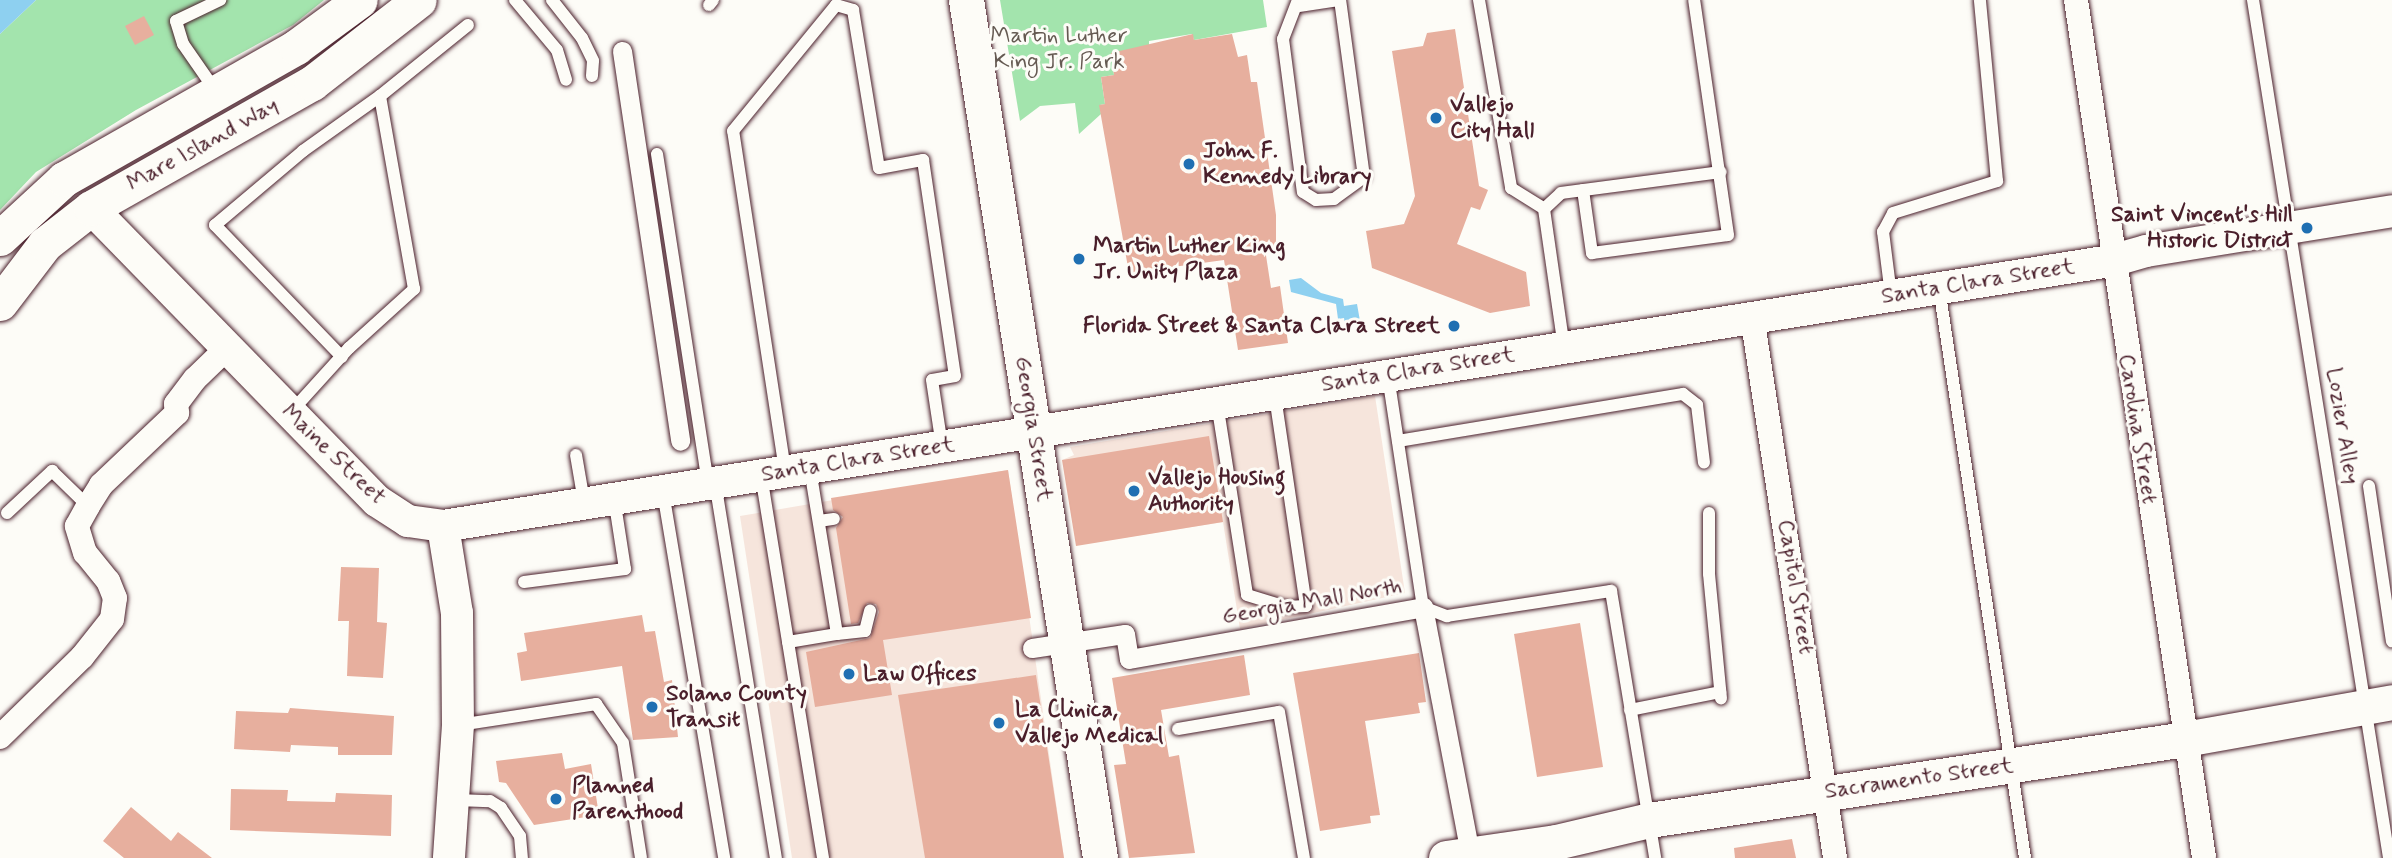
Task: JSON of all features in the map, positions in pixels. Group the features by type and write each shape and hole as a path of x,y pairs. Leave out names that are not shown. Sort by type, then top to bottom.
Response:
{"main road":[{"name":"Mare Island Way","path":"0,238 64,179 296,47 360,0"},
{"name":"Mare Island Way","path":"0,303 45,244 91,208 312,83 419,0"},
{"name":"Georgia Street","path":"966,0 1100,858"},
{"name":"Maine Street","path":"64,179 91,208"},
{"name":"Sacramento Street","path":"1462,857 1556,842 1649,820 2185,739 2379,704"}],"street":[{"name":"Carolina Street","path":"2076,0 2111,261 2204,858"},
{"path":"622,51 680,441"},
{"name":"Maine Street","path":"91,208 226,349 377,500 408,521 443,526"},
{"name":"Santa Clara Street","path":"443,526 2111,261 2146,251 2392,211"},
{"name":"Capitol Street","path":"1752,316 1835,858"},
{"path":"0,737 82,657 112,619 116,598 108,581 85,553 77,526 88,506 102,485 177,413 176,404 189,387 226,349"},
{"path":"443,526 456,584 458,725 456,800 449,858"},
{"name":"Georgia Mall North","path":"1066,642 1125,634 1129,659 1423,607 1462,857"},
{"path":"1032,648 1066,642"}],"lane":[{"path":"216,92 183,44 176,21 220,0"},
{"path":"515,0 557,50 566,80"},
{"path":"552,0 582,38 593,61 592,76"},
{"path":"1339,0 1364,177 1334,199 1316,201 1303,192 1283,39 1298,3 1339,0"},
{"path":"1479,0 1511,188 1544,209 1564,347"},
{"path":"1583,190 1592,253 1728,235 1694,0"},
{"path":"1891,295 1883,232 1893,214 1997,181 1980,0"},
{"name":"Lozier Alley","path":"2253,0 2289,228 2379,704 2389,858"},
{"path":"824,858 788,642 785,471 733,131 836,5 853,10 879,167 923,160 955,376 932,380 942,447"},
{"path":"342,356 215,225 303,150 380,96 468,25"},
{"path":"290,413 342,356 414,289 380,96"},
{"path":"657,154 776,858"},
{"path":"1544,209 1561,193 1721,172"},
{"path":"1939,288 2025,858"},
{"path":"1388,375 1423,607 1447,616 1611,591 1655,858"},
{"path":"1217,402 1247,596 1286,607 1306,606 1275,393"},
{"path":"1398,441 1683,394 1696,405 1704,463"},
{"path":"524,582 625,569 599,500 576,455"},
{"path":"7,513 52,471 88,506"},
{"path":"785,471 819,521 837,634"},
{"path":"2369,486 2392,641"},
{"path":"663,490 723,858"},
{"path":"1630,710 1720,695 1709,574 1709,513"},
{"path":"819,521 834,519"},
{"path":"788,642 865,631 870,611"},
{"path":"458,725 596,704 623,743 641,858"},
{"path":"1178,729 1279,712 1304,858"},
{"path":"456,800 489,801 501,808 520,836 522,858"}],"shaded area":[{"path":"1375,396 1405,593 1240,629 1223,522 1091,543 1062,460 1074,455 1070,447"},
{"path":"1008,470 1064,858 792,858 740,516"}],"green space":[{"path":"36,0 324,0 293,25 136,110 36,172 0,210 0,34"},
{"name":"Martin Luther King Jr. Park","path":"1000,0 1263,0 1267,27 1194,40 1192,34 1149,41 1149,47 1111,53 1114,75 1101,77 1105,104 1100,105 1101,114 1079,134 1075,103 1040,106 1020,121"}],"water":[{"path":"0,0 36,0 0,34"},
{"path":"1301,278 1321,293 1343,299 1344,306 1357,304 1360,321 1345,325 1344,318 1338,319 1336,304 1291,292 1289,280"}],"building":[{"path":"144,16 154,35 135,45 125,26"},
{"name":"Vallejo City Hall","path":"1455,29 1479,186 1488,190 1480,210 1471,207 1457,244 1526,272 1530,306 1490,313 1372,268 1366,231 1404,224 1415,196 1392,51 1423,46 1427,33"},
{"name":"John F. Kennedy Library","path":"1193,34 1194,40 1232,34 1238,57 1247,55 1251,82 1257,82 1276,215 1276,247 1265,249 1271,288 1280,286 1288,343 1238,350 1224,260 1129,273 1099,105 1105,104 1101,77 1114,75 1111,53"},
{"path":"1209,436 1223,522 1076,546 1062,460"},
{"path":"1008,470 1031,618 883,640 892,695 815,707 806,652 870,638 879,612 876,604 867,603 858,623 851,624 836,528 843,517 833,510 831,498"},
{"path":"341,567 379,568 377,622 387,623 383,678 347,676 349,621 338,621"},
{"path":"642,615 645,632 655,631 664,682 672,680 678,737 633,740 622,666 521,681 517,653 527,651 524,633"},
{"path":"1580,623 1603,767 1537,777 1514,634"},
{"path":"1419,653 1426,702 1418,703 1420,713 1365,721 1380,815 1370,816 1371,823 1320,831 1293,673"},
{"path":"1244,655 1250,695 1161,710 1169,757 1179,755 1195,853 1129,858 1114,765 1126,764 1112,678"},
{"path":"1036,675 1064,858 925,858 898,695"},
{"path":"290,708 394,716 392,755 338,755 338,747 291,745 290,752 234,749 236,711 288,713"},
{"name":"Planned Parenthood","path":"562,753 565,769 591,764 599,815 534,825 506,783 499,782 496,761"},
{"path":"231,789 288,790 287,801 335,802 336,793 392,795 391,836 230,830"},
{"path":"131,807 171,841 178,832 212,858 124,858 103,841"},
{"path":"1792,839 1796,858 1735,858 1734,848"}],"place":[{"name":"Vallejo City Hall","path":"1436,118"},
{"name":"John F. Kennedy Library","path":"1189,164"},
{"name":"Saint Vincent's Hill Historic District","path":"2307,228"},
{"name":"Martin Luther King Jr. Unity Plaza","path":"1079,259"},
{"name":"Florida Street & Santa Clara Street","path":"1454,326"},
{"name":"Vallejo Housing Authority","path":"1134,491"},
{"name":"Law Offices","path":"849,674"},
{"name":"Solano County Transit","path":"652,707"},
{"name":"La Clinica, Vallejo Medical","path":"999,723"},
{"name":"Planned Parenthood","path":"556,799"}]}
